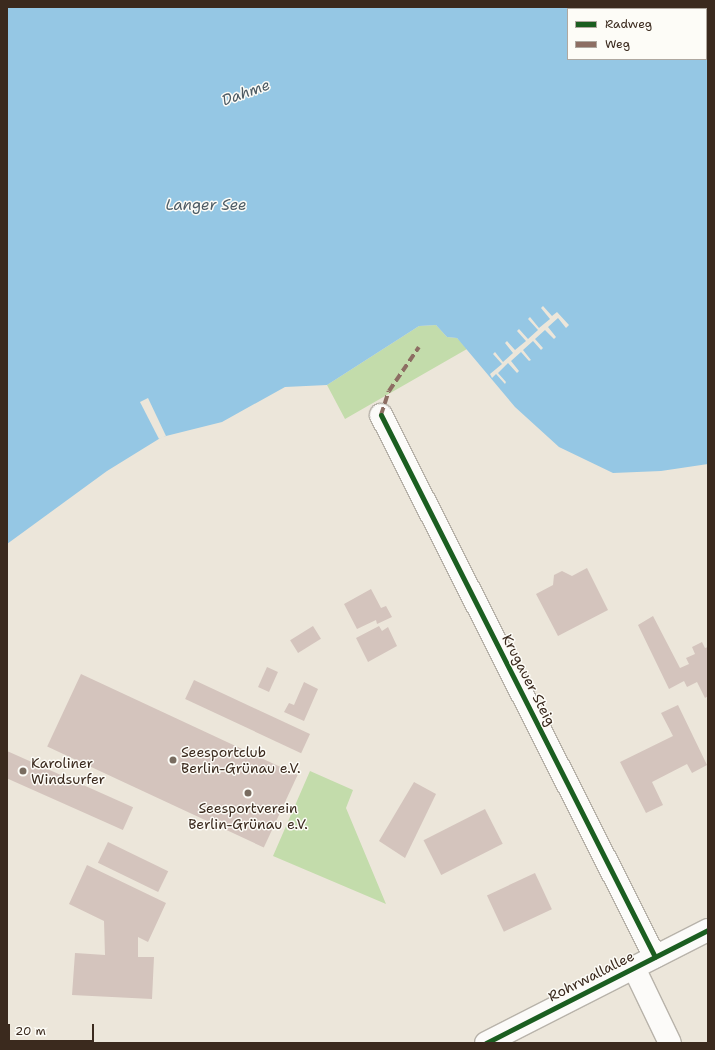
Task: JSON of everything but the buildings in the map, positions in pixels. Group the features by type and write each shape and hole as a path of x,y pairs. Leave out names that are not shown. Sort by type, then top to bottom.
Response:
{"street":[{"name":"Krugauer Steig","path":"381,415 655,957"},
{"name":"Rohrwallallee","path":"486,1043 708,930"},
{"path":"634,968 670,1043"}],"green space":[{"path":"436,325 447,337 457,338 467,349 345,419 327,385 419,326"},
{"path":"310,771 353,790 346,808 386,904 273,856"}],"water":[{"name":"Langer See","path":"7,7 708,7 708,464 661,471 613,473 559,447 515,407 457,338 447,337 436,325 419,326 327,385 285,387 222,422 162,437 107,471 7,544"}],"pier":[{"path":"543,306 552,316 557,312 569,325 566,328 558,318 548,327 556,337 554,339 545,330 535,339 543,348 541,350 533,341 523,350 531,360 529,361 521,352 511,361 519,371 517,373 508,363 498,373 506,382 505,384 496,374 492,378 490,374 502,364 493,354 495,352 503,362 513,353 505,343 507,341 515,350 526,341 517,331 519,329 528,339 538,330 528,319 530,317 539,328 550,319 541,308"},
{"path":"148,398 166,436 159,439 140,402"}],"marked path":[{"path":"381,415 389,391 419,347"}],"cycle path":[{"path":"381,415 655,957"},
{"path":"486,1043 708,930"}],"place":[{"name":"Seesportclub Berlin-Grünau e.V.","path":"173,760"},
{"name":"Karoliner Windsurfer","path":"23,771"},
{"name":"Seesportverein Berlin-Grünau e.V.","path":"248,793"}],"water label":[{"name":"Dahme","path":"246,93"}]}
